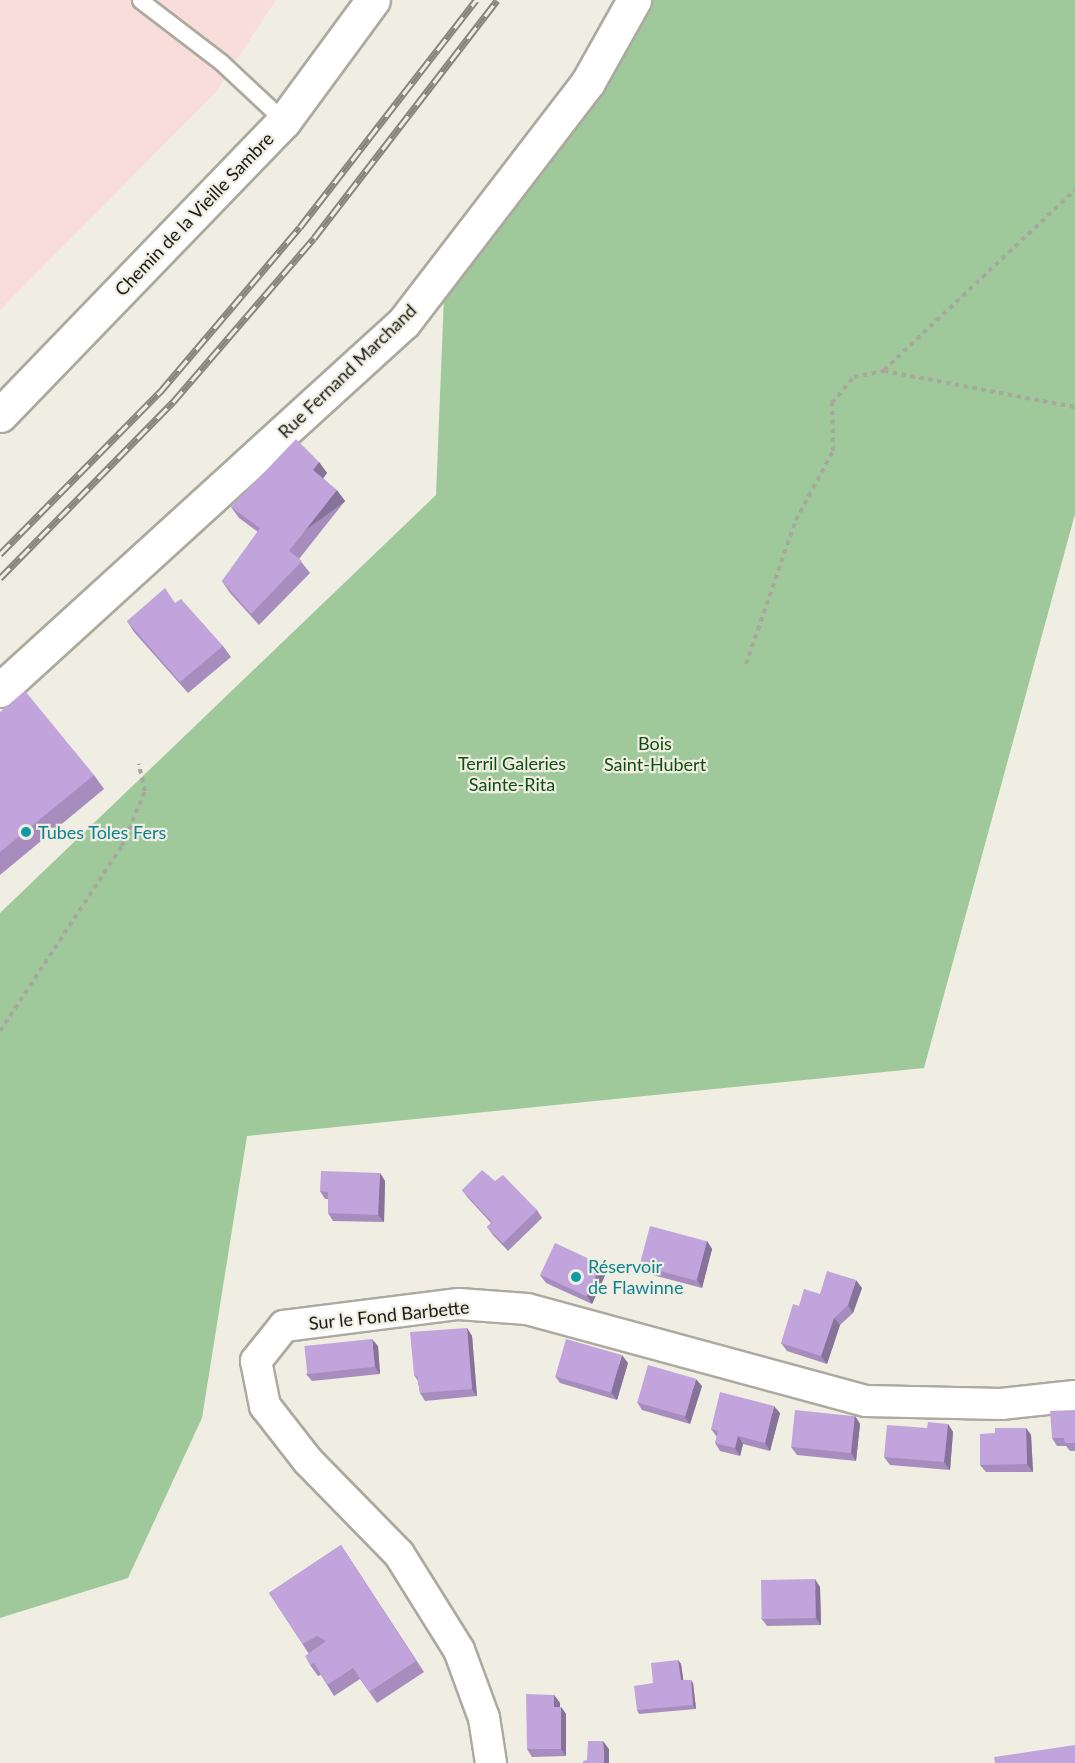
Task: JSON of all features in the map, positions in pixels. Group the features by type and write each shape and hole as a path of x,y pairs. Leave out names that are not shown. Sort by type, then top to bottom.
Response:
{"street":[{"name":"Chemin de la Vieille Sambre","path":"0,415 284,121 373,0"},
{"name":"Rue Fernand Marchand","path":"0,690 404,322 588,82 634,0"},
{"name":"Sur le Fond Barbette","path":"491,1763 484,1718 459,1650 399,1554 308,1461 265,1406 256,1361 284,1326 459,1304 527,1309 866,1401 1001,1404 1075,1396"}],"lane":[{"path":"140,0 221,62 284,121"}],"path":[{"path":"884,370 1075,189"},
{"path":"746,664 795,520 833,451 832,403 854,377 884,370 1075,407"},
{"path":"0,1031 122,846 145,791 139,764"}],"shaded area":[{"path":"0,0 276,0 215,93 0,310"}],"green space":[{"name":"Bois Saint-Hubert","path":"634,0 1075,0 1075,514 924,1068 247,1136 202,1418 128,1578 0,1618 0,913 436,495 444,296"}],"building":[{"path":"296,439 319,462 313,470 337,490 289,551 302,561 251,614 222,581 260,528 231,507"},
{"path":"165,588 175,603 181,599 223,646 180,682 127,621"},
{"name":"Tubes Toles Fers","path":"25,691 94,775 0,852 0,712"},
{"path":"482,1170 495,1181 503,1175 537,1210 503,1243 487,1227 492,1222 462,1190"},
{"path":"321,1171 380,1173 378,1215 328,1213 328,1192 320,1191"},
{"path":"650,1226 707,1241 696,1281 639,1266"},
{"name":"Réservoir de Flawinne","path":"555,1243 601,1265 586,1296 540,1275"},
{"path":"827,1271 856,1280 848,1305 834,1318 821,1356 781,1343 793,1304 799,1306 804,1289 820,1294"},
{"path":"467,1328 472,1389 420,1393 417,1376 414,1375 410,1332"},
{"path":"372,1339 375,1367 307,1374 304,1346"},
{"path":"566,1339 622,1355 611,1392 555,1376"},
{"path":"648,1365 696,1379 685,1416 637,1402"},
{"path":"720,1392 774,1406 765,1443 738,1436 735,1448 715,1443 718,1431 711,1429"},
{"path":"795,1410 855,1416 851,1453 791,1447"},
{"path":"1075,1410 1075,1443 1065,1443 1064,1438 1052,1438 1050,1411"},
{"path":"928,1422 948,1424 944,1462 884,1457 887,1425 927,1428"},
{"path":"995,1428 1026,1428 1027,1464 980,1465 980,1434 995,1433"},
{"path":"341,1545 416,1661 369,1692 353,1668 327,1685 314,1663 310,1665 305,1656 326,1641 317,1636 303,1644 269,1593"},
{"path":"815,1579 816,1618 762,1619 761,1580"},
{"path":"678,1660 681,1680 691,1680 693,1705 637,1710 634,1686 653,1683 651,1663"},
{"path":"526,1694 554,1695 554,1707 561,1707 561,1749 527,1749"},
{"path":"588,1741 603,1741 604,1763 583,1763 587,1760"},
{"path":"1075,1745 1075,1763 995,1763 994,1757"}],"railway":[{"path":"0,554 160,392 300,227 476,0"},
{"path":"0,578 173,402 314,238 497,0"}],"place":[{"name":"Tubes Toles Fers","path":"26,832"},
{"name":"Réservoir de Flawinne","path":"576,1277"}],"park label":[{"name":"Terril Galeries Sainte-Rita","path":"512,774"}]}
